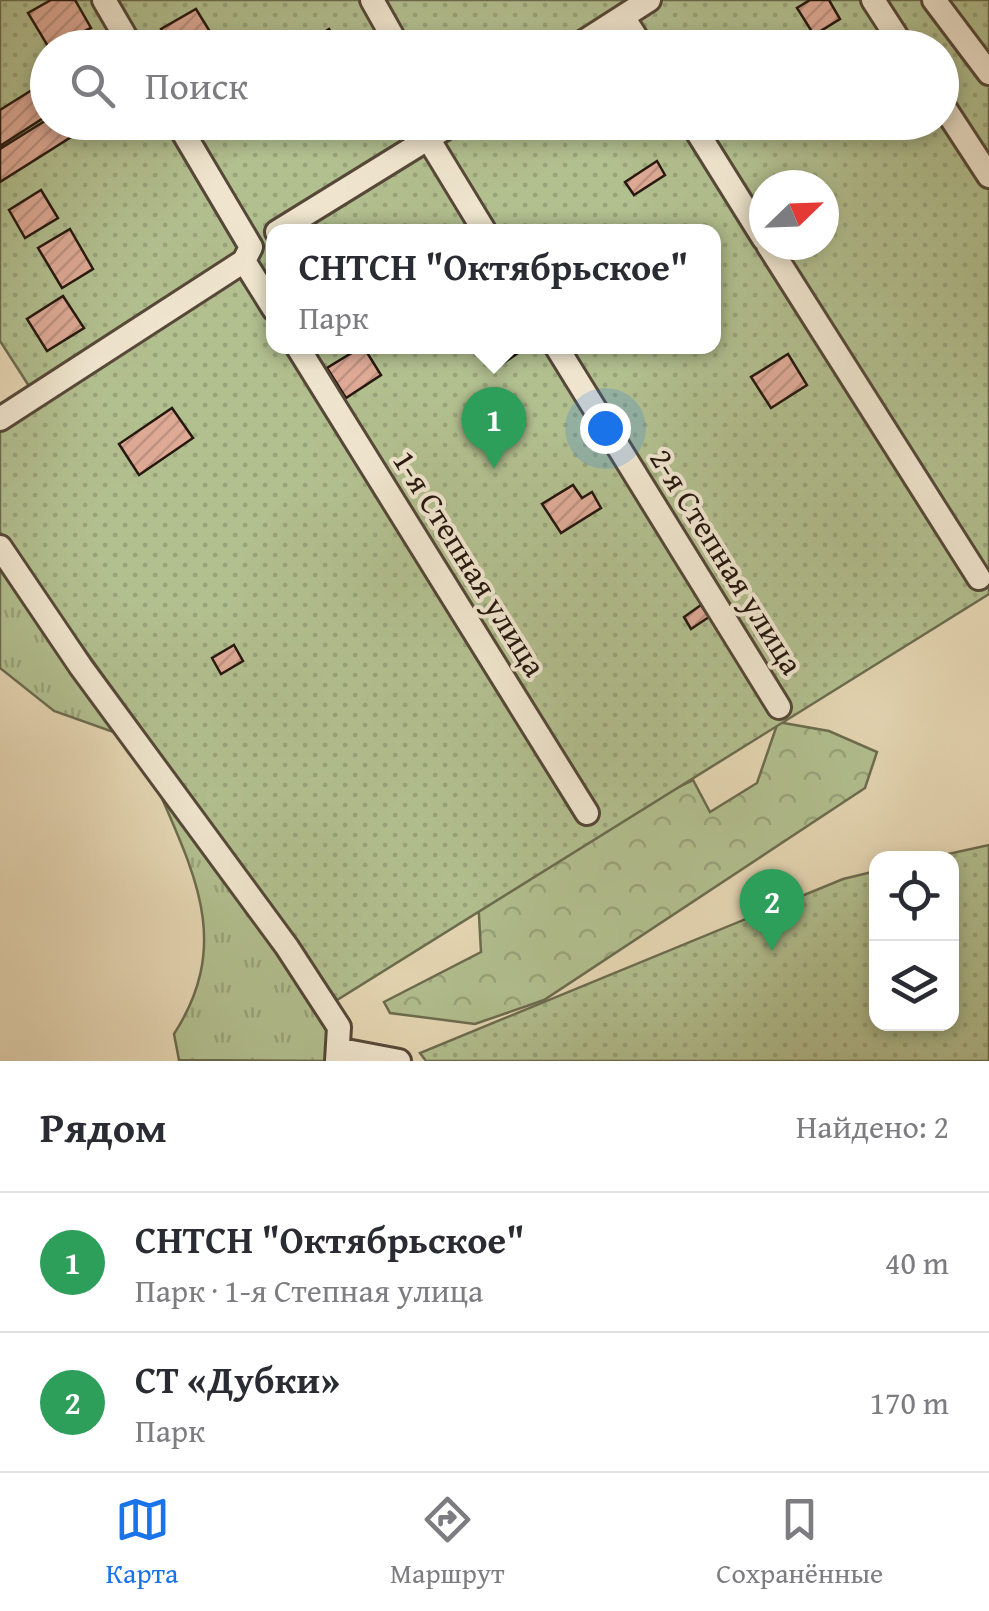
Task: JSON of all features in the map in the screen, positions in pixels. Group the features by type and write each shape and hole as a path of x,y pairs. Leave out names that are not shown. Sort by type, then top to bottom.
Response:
{"street":[{"path":"104,0 122,30"},
{"path":"372,0 389,30"},
{"path":"873,0 892,30"},
{"path":"934,0 956,30"},
{"path":"600,30 634,6"},
{"path":"959,34 989,74"},
{"path":"959,130 989,176"},
{"path":"186,140 266,293"},
{"path":"289,224 424,140"},
{"path":"448,140 482,224"},
{"path":"701,140 749,214"},
{"path":"0,418 266,240"},
{"path":"778,260 979,578"},
{"name":"1-я Степная улица","path":"302,354 587,813"},
{"name":"2-я Степная улица","path":"561,354 780,707"},
{"path":"0,547 81,667 288,947 339,1027 339,1056 399,1061"}],"green space":[{"path":"0,0 989,0 989,594 337,1000 0,532 0,407 29,386 0,341"},
{"path":"0,563 119,734 54,711 0,668"},
{"path":"778,722 829,731 877,752 865,788 544,1000 475,1024 390,1013 384,1002 481,952 478,897 585,832 693,780 710,812 757,783"},
{"path":"157,787 282,953 330,1030 329,1061 179,1060 174,1034 201,970 202,910 184,850"},
{"path":"989,845 989,1061 426,1061 420,1053 843,879 869,873 869,1031 959,1031 959,852"}],"building":[{"path":"51,0 75,0 91,28 38,30 28,13"},
{"path":"810,0 829,0 840,19 822,30 811,30 797,8"},
{"path":"196,9 209,30 162,30"},
{"path":"30,91 30,127 0,146 0,110"},
{"path":"30,130 30,140 66,140 0,182 0,149"},
{"path":"657,161 665,175 634,195 625,182"},
{"path":"41,190 58,218 25,238 9,210"},
{"path":"70,229 93,269 62,288 38,248"},
{"path":"63,296 84,328 47,351 27,319"},
{"path":"350,354 368,354 381,375 346,398 327,368"},
{"path":"485,354 516,354 495,369"},
{"path":"788,354 807,385 771,408 751,377"},
{"path":"172,408 193,438 139,475 119,444"},
{"path":"573,485 582,498 592,492 601,508 561,533 542,504"},
{"path":"701,605 709,617 691,629 684,617"},
{"path":"234,645 243,661 221,674 212,658"}],"place":[{"name":"СНТСН \"Октябрьское\"","path":"494,469"},
{"name":"СТ «Дубки»","path":"772,951"}]}
